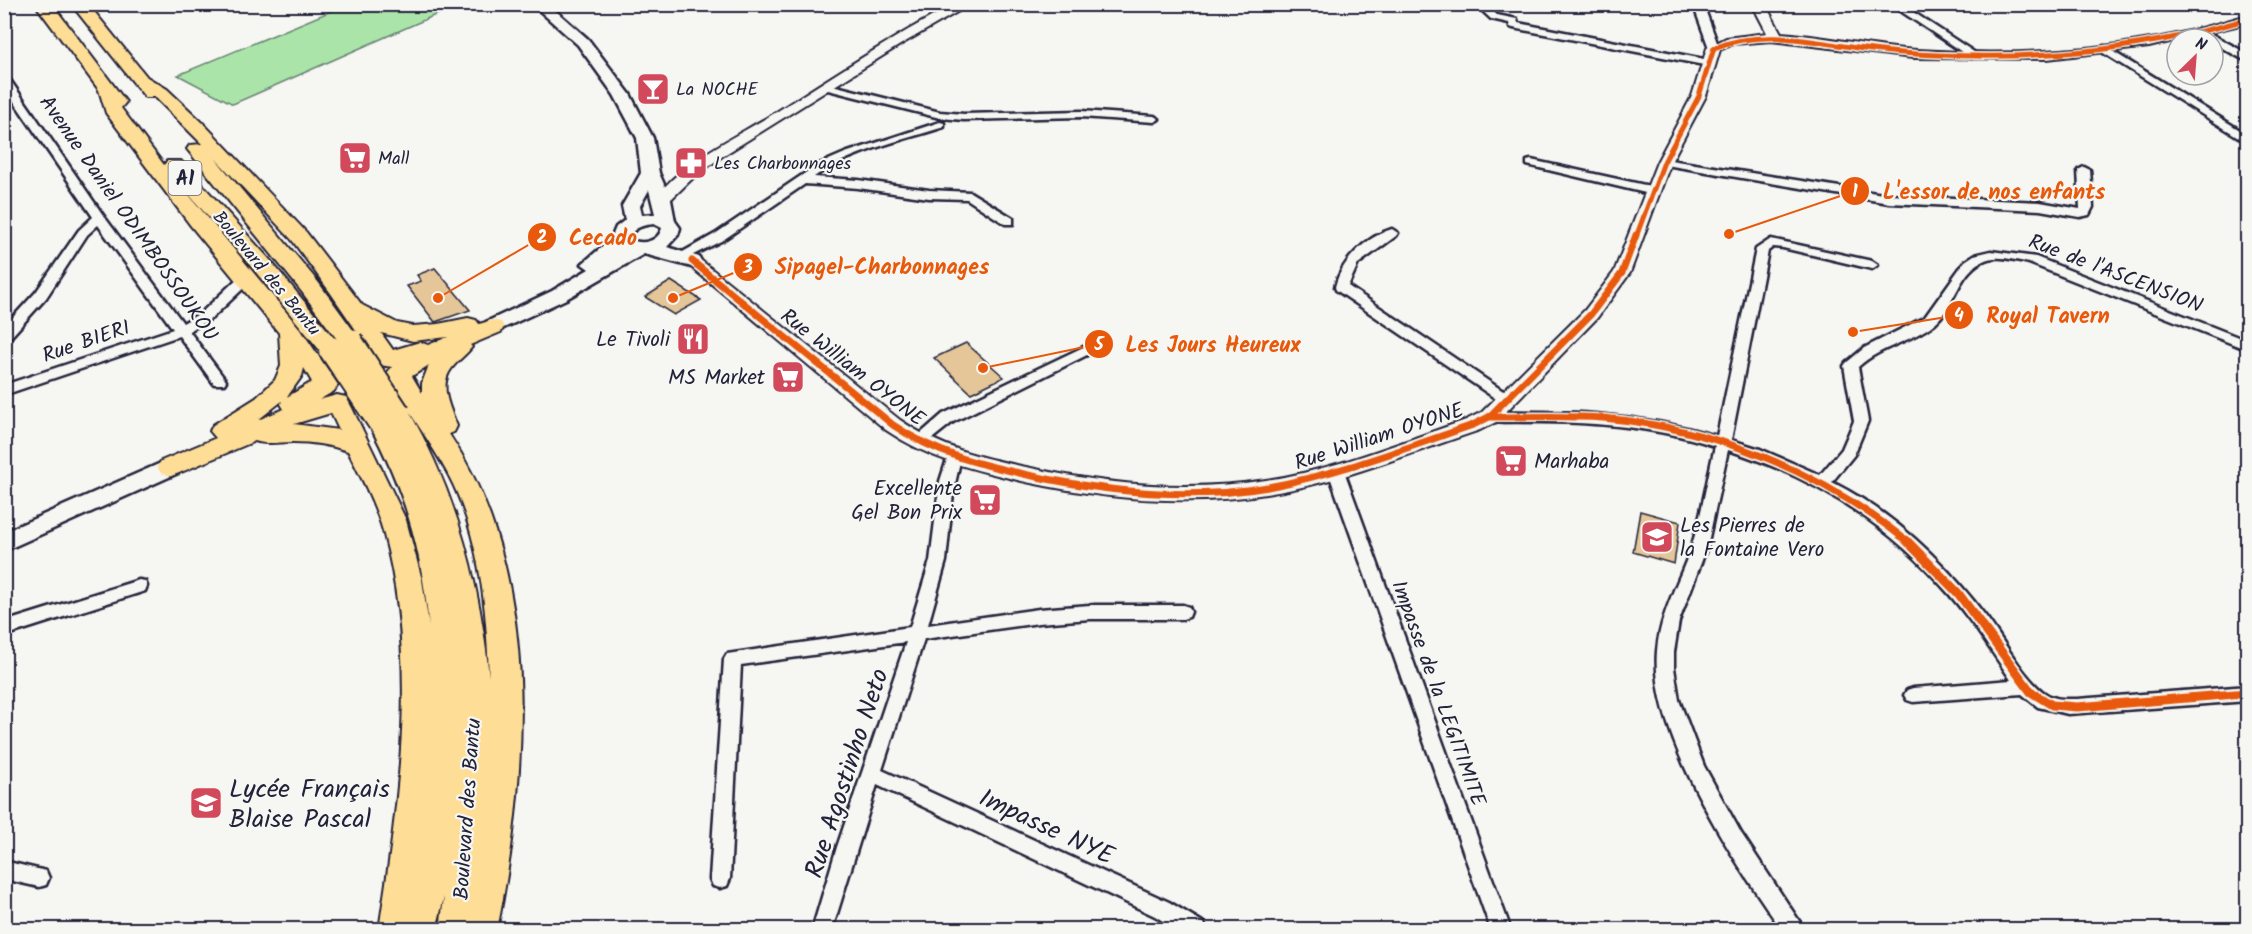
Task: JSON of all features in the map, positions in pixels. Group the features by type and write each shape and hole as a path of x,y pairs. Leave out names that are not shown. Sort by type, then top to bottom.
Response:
{"highway":[{"name":"Boulevard des Bantu","path":"43,4 107,91 262,265 340,345"},
{"name":"Boulevard des Bantu","path":"79,4 310,286 340,345"},
{"path":"140,80 161,93 231,162 299,236 394,366 452,458 470,494 494,572 500,627 504,730 499,810 486,904 480,930"},
{"path":"107,91 112,109 189,211 291,333 319,372 344,412 358,446 373,472 396,530 408,577 418,638 420,692 416,773 396,930"},
{"path":"350,304 384,328 396,332 434,332 489,323"},
{"path":"332,394 336,374 352,364 371,359 394,366 437,351 489,323"},
{"path":"452,458 453,445 435,402 432,388 434,377 438,368 452,353 489,323"},
{"path":"168,463 274,396 290,376 293,367 291,333"},
{"path":"340,345 389,418"},
{"path":"168,463 281,419 332,394 356,404 377,397 393,385 394,366"},
{"name":"Boulevard des Bantu","path":"389,418 394,445 411,481 425,520 444,617 446,736 439,827 419,930"},
{"name":"Boulevard des Bantu","path":"389,418 431,477 448,524 462,577 472,646 474,773 457,930"},
{"path":"168,463 276,434 309,432 331,436 358,446"}],"main road":[{"path":"489,323 559,295 643,248 661,243 668,228 662,201 650,173 645,138 613,80 583,42 539,4"},
{"path":"634,222 631,206 650,173"},
{"path":"489,323 588,266 620,241 622,231 634,222 655,219 668,228 690,257"},
{"path":"620,241 628,246 690,257"},
{"path":"4,526 168,463"},
{"path":"4,542 168,463"}],"street":[{"path":"662,201 684,177 882,49 965,4"},
{"path":"1479,4 1494,17 1514,21 1513,26 1711,56"},
{"path":"1698,4 1711,56"},
{"path":"1758,4 1776,37"},
{"path":"1894,4 1975,56"},
{"path":"2222,27 2247,19"},
{"path":"1711,56 1724,42 1776,37 1876,50 1975,56 2036,55 2104,49 2165,39"},
{"path":"2225,46 2247,59"},
{"path":"2104,49 2247,140"},
{"name":"Rue William OYONE","path":"690,257 893,425 918,442 954,457 1065,483 1147,493 1246,491 1336,471 1473,425 1489,417 1601,302 1622,273 1664,162 1699,96 1711,56"},
{"name":"Avenue Daniel ODIMBOSSOUKOU","path":"4,79 99,218 219,381"},
{"path":"824,86 948,116 1081,114 1154,119"},
{"path":"690,257 821,167 849,155 940,125"},
{"path":"1664,162 1889,199 2040,206 2080,213 2085,212 2087,207 2084,170"},
{"path":"1531,163 1654,191"},
{"path":"803,180 858,184 929,195 970,196 1009,221"},
{"path":"4,336 41,295 83,233 99,218"},
{"path":"1392,233 1353,258 1343,276 1341,287 1507,400"},
{"path":"1795,930 1762,885 1726,826 1694,763 1673,710 1665,668 1666,634 1699,546 1723,443 1762,249 1771,243 1783,244 1872,265"},
{"name":"Rue de l'ASCENSION","path":"1823,482 1849,451 1861,421 1851,366 1868,352 1915,330 1932,319 1947,300 1963,270 1977,258 1997,254 2032,260 2247,346"},
{"name":"Rue BIERI","path":"4,390 180,331 207,315 230,296 245,279"},
{"path":"918,442 948,418 1098,344"},
{"path":"1489,417 1570,416 1620,420 1723,443 1768,458 1823,482 1865,508 1933,564 1972,611 2027,686 2043,702 2059,705 2247,693"},
{"name":"Rue Agostinho Neto","path":"822,930 839,866 872,774 918,632 939,556 947,476 954,457"},
{"name":"Impasse de la LEGITIMITE","path":"1336,471 1501,930"},
{"path":"4,628 139,586"},
{"path":"720,879 733,658 918,632 1090,612 1183,612"},
{"path":"1913,695 2027,686"},
{"name":"Impasse NYE","path":"872,774 1162,909 1197,930"},
{"path":"4,870 39,878"}],"green space":[{"path":"348,4 420,5 440,13 233,104 178,75"}],"building":[{"path":"435,268 470,310 435,322 407,286 421,281 417,275"},
{"path":"671,281 701,300 674,315 645,297"},
{"path":"966,343 1004,377 971,393 934,358"},
{"name":"Les Pierres de la Fontaine Vero","path":"1640,511 1680,522 1674,564 1633,552"}],"cycle path":[{"path":"692,261 893,425 918,442 954,457 1065,483 1147,493 1226,492 1268,487 1336,471 1473,425 1489,417 1507,400 1591,314 1622,273 1664,162 1699,96 1714,48 1750,37 1771,37 1913,54 2047,55 2149,44 2216,29 2248,19"},
{"path":"1489,417 1555,416 1621,420 1711,439 1797,470 1838,491 1877,516 1912,545 1958,593 2024,684 2038,698 2052,705 2077,707 2248,693"}],"place":[{"name":"La NOCHE","path":"653,89"},
{"name":"Mall","path":"355,158"},
{"name":"Les Charbonnages","path":"691,163"},
{"name":"L'essor de nos enfants","path":"1729,234"},
{"name":"Cecado","path":"438,298"},
{"name":"Sipagel-Charbonnages","path":"673,298"},
{"name":"Royal Tavern","path":"1853,332"},
{"name":"Le Tivoli","path":"693,339"},
{"name":"Les Jours Heureux","path":"983,368"},
{"name":"MS Market","path":"788,377"},
{"name":"Marhaba","path":"1511,461"},
{"name":"Excellente Gel Bon Prix","path":"985,500"},
{"name":"Les Pierres de la Fontaine Vero","path":"1657,537"},
{"name":"Lycée Français Blaise Pascal","path":"206,803"}]}
